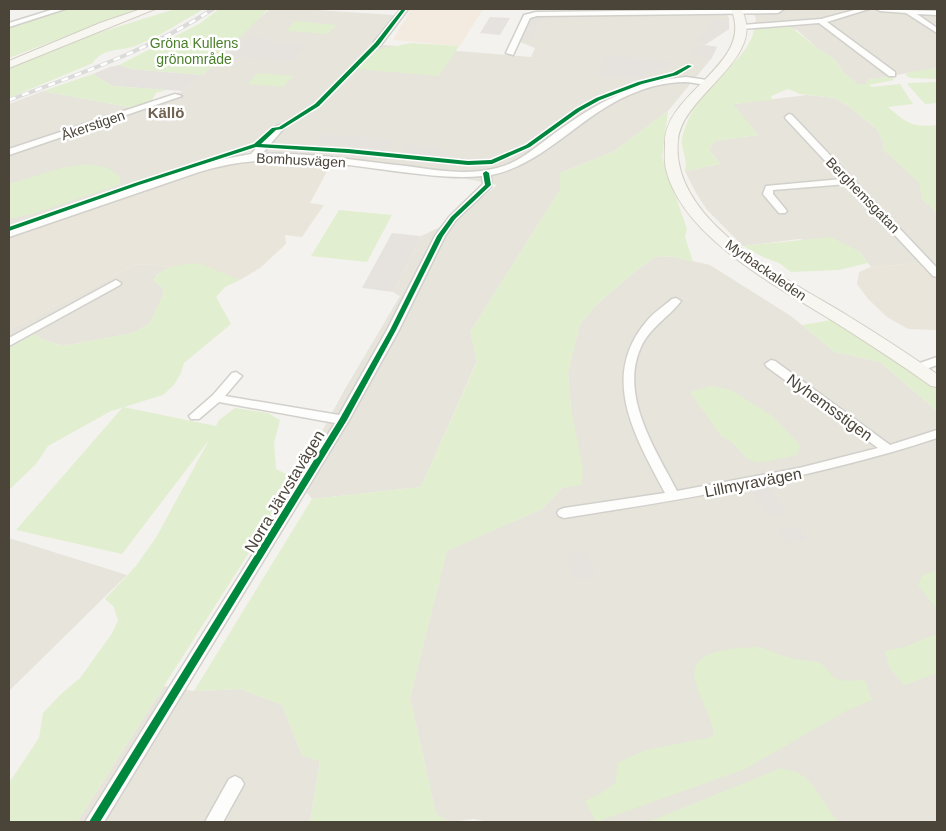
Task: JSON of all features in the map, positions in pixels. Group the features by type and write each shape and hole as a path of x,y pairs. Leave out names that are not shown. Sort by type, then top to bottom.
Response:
{"main road":[{"path":"9,65 104,24 150,9"},
{"path":"39,52 165,9"}],"street":[{"path":"9,25 61,9"},
{"path":"377,44 404,9"},
{"path":"510,53 527,17 536,14 737,10 778,11 780,9"},
{"path":"737,10 742,27 821,21 865,9"},
{"path":"880,9 937,13"},
{"path":"908,11 937,32"},
{"path":"821,21 892,74"},
{"name":"Myrbackaleden","path":"742,27 740,37 731,55 680,115 674,128 670,147 675,174 681,190 694,210 724,241 756,266 918,368 937,382"},
{"path":"486,173 508,168 520,162 577,121 618,97 667,80 688,79 708,82"},
{"name":"Åkerstigen","path":"9,152 178,96"},
{"name":"Berghemsgatan","path":"789,118 937,274"},
{"path":"254,157 280,128"},
{"name":"Bomhusvägen","path":"9,234 137,188 215,164 254,157 308,158 445,173 486,173"},
{"name":"Norra Järvstavägen","path":"94,822 343,420 393,330 440,236 453,218 486,188 489,183 486,173"},
{"path":"782,212 768,194 769,188 850,181"},
{"path":"9,343 116,283"},
{"path":"673,496 635,422 629,399 628,385 632,358 640,338 659,314 676,301"},
{"path":"918,368 937,361"},
{"name":"Nyhemsstigen","path":"772,364 889,450"},
{"path":"195,416 216,398 236,376"},
{"path":"216,398 343,420"},
{"name":"Lillmyravägen","path":"564,513 787,476 889,450 937,434"},
{"path":"214,822 235,784"}],"shaded area":[{"path":"270,9 394,15 372,44 531,57 535,48 520,42 533,16 716,13 726,14 729,18 729,29 705,45 717,47 711,59 668,111 613,152 560,173 560,190 470,332 477,361 421,487 312,499 296,479 345,389 400,296 393,292 421,236 455,220 497,185 391,164 254,151 149,177 154,186 9,238 9,104 43,91 133,108 183,91 203,75 248,27"},
{"path":"411,9 483,9 460,46 393,40"},
{"path":"750,9 937,9 937,68 868,80 866,84 857,84 843,72 834,59 816,47 797,30 784,27 754,29 756,18"},
{"path":"533,16 542,17 532,40 522,39"},
{"path":"490,17 510,18 500,35 480,33"},
{"path":"714,20 729,22 729,29 706,44 695,42 707,30 704,29 713,24"},
{"path":"248,37 271,39 270,42 306,44 292,61 229,56"},
{"path":"698,44 717,47 711,59 691,56"},
{"path":"606,55 670,61 667,68 633,79 597,76"},
{"path":"119,65 131,69 203,75 183,91 112,86 93,74"},
{"path":"807,95 835,98 848,106 877,129 883,141 884,150 920,183 922,199 937,213 937,280 919,263 871,267 859,251 799,239 743,246 707,210 685,171 720,164 709,149 715,141 758,135 732,104"},
{"path":"325,134 394,140 388,150 318,143"},
{"path":"406,144 441,148 440,151 447,151 443,158 400,154"},
{"path":"258,160 330,166 310,203 324,205 302,237 285,235 286,244 260,268 240,280 189,264 171,267 137,264 9,330 9,238 126,195 231,163"},
{"path":"392,233 421,236 393,292 362,288"},
{"path":"657,256 674,257 710,265 791,316 835,352 880,362 937,411 937,822 489,822 474,819 450,822 436,814 410,698 447,550 542,509 562,488 571,409 568,373 580,324 596,305 638,269"},
{"path":"919,263 937,280 937,330 908,329 887,317 868,299 857,284 859,272 871,267"},
{"path":"137,264 171,267 157,274 154,281 161,286 164,293 150,323 133,333 63,346 41,339 33,334 9,348 9,330"},
{"path":"767,486 788,513 770,517 750,490"},
{"path":"797,526 807,539 788,544 778,530"},
{"path":"9,538 127,575 9,691"},
{"path":"586,551 596,577 574,579 566,554"},
{"path":"164,686 194,691 241,689 282,705 302,755 320,761 310,822 77,822"}],"green space":[{"path":"67,9 137,9 9,58 9,27"},
{"path":"175,9 204,9 162,34 130,48 106,52 93,63 9,98 9,68 88,36"},
{"name":"Gröna Kullens grönområde","path":"219,9 267,10 203,75 131,69 119,65 199,24"},
{"path":"295,21 336,25 328,34 286,31"},
{"path":"791,27 834,59 843,72 857,84 866,84 867,80 892,76 894,80 869,85 872,87 900,84 913,104 888,107 910,123 922,126 937,125 937,213 922,199 919,183 884,150 883,141 877,129 835,98 800,94 788,89 771,96 772,100 733,104 758,135 715,141 709,149 720,164 685,171 682,137 690,116 700,98 745,49 754,29"},
{"path":"411,43 459,46 439,76 355,69 372,51"},
{"path":"937,68 937,79 911,78 905,75 910,72"},
{"path":"258,73 293,76 283,87 247,84"},
{"path":"93,74 112,86 167,90 156,93 151,102 133,108 43,91"},
{"path":"937,82 937,103 925,104 907,84 909,83"},
{"path":"668,111 662,157 687,229 685,237 693,262 674,257 657,256 638,269 596,305 580,324 568,373 571,409 583,469 582,485 562,488 542,509 447,551 410,698 436,814 450,822 310,822 320,762 302,755 282,705 241,689 194,691 312,499 421,487 477,362 470,332 560,190 560,173 613,152"},
{"path":"88,164 108,168 121,177 119,185 35,213 9,219 9,184 61,168"},
{"path":"339,210 392,215 367,262 311,256"},
{"path":"831,237 859,251 868,263 839,270 791,272 779,263 743,246"},
{"path":"199,263 240,280 225,287 216,297 231,324 184,363 174,385 163,395 111,411 48,446 36,464 9,490 9,348 34,334 41,339 63,346 133,333 150,323 164,293 161,286 153,280 157,275 174,266"},
{"path":"831,320 855,332 937,387 937,411 880,362 835,352 802,325"},
{"path":"712,386 731,390 773,417 800,445 797,455 764,462 756,462 746,458 734,444 720,435 690,392"},
{"path":"123,407 216,426 219,420 235,408 268,413 280,420 274,443 276,469 296,479 77,822 9,822 9,783 39,738 43,713 80,678 111,635 118,621 114,607 105,599 136,566 157,536 209,440 122,554 16,530"},
{"path":"937,570 937,609 918,585 922,576"},
{"path":"937,634 937,673 905,685 890,669 885,651 904,647"},
{"path":"759,647 794,659 820,663 834,678 846,681 865,680 872,700 846,711 745,769 596,822 585,801 603,792 616,782 617,763 646,750 708,738 714,734 695,679 695,669 699,661 717,652 729,649"},
{"path":"781,768 798,773 806,778 839,822 648,822"}],"railway":[{"path":"9,100 88,71 139,49 189,24 213,9"}],"cycle path":[{"path":"256,145 274,129 280,128 317,105 377,44 404,9"},
{"path":"9,229 256,145 348,151 468,163 492,162 528,146 578,110 598,99 640,83 675,74 690,66"},
{"path":"94,822 343,420 393,330 440,236 453,218 488,185 486,173"}],"district":[{"name":"Källö","path":"166,113"}]}
